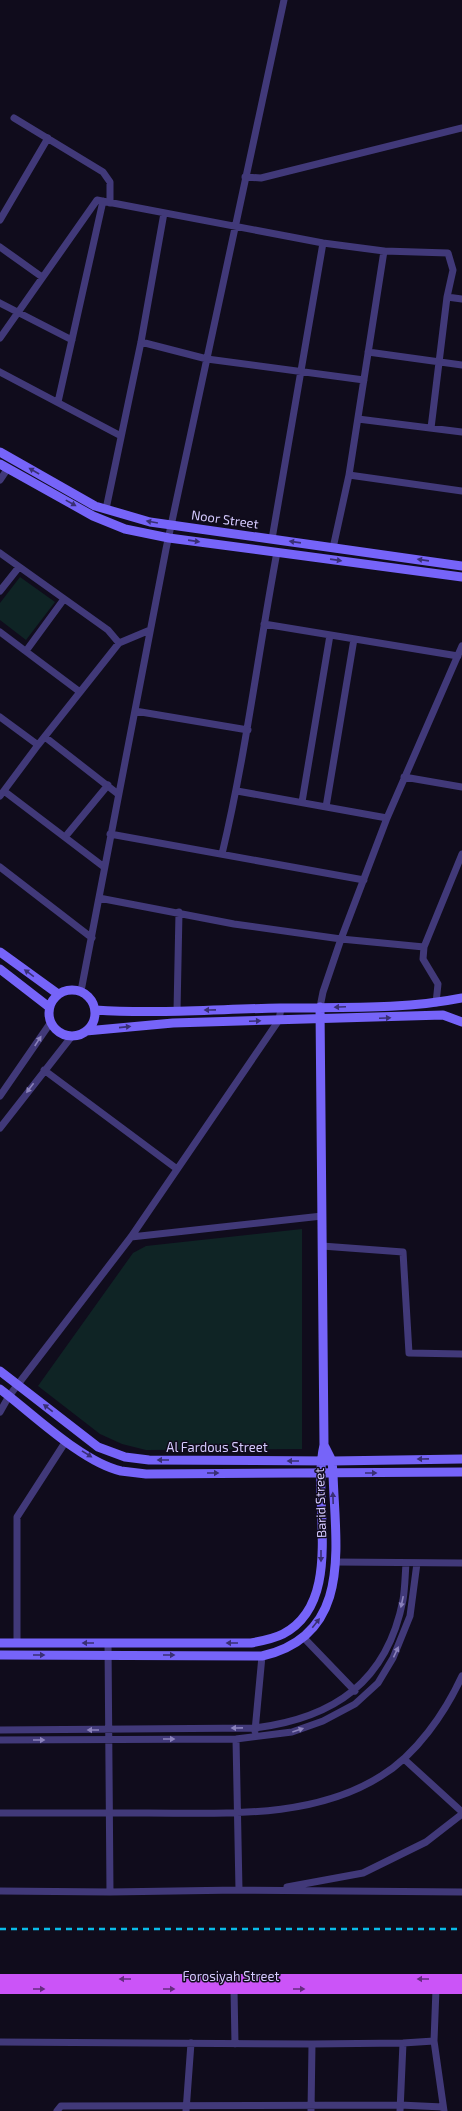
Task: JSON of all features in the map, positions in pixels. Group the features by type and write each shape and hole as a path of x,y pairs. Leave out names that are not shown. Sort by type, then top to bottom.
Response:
{"main road":[{"name":"Noor Street","path":"0,452 95,506 150,522 462,566"},
{"name":"Noor Street","path":"0,464 93,516 126,529 169,538 462,577"},
{"path":"0,952 58,994"},
{"path":"0,969 49,1007"},
{"path":"86,1031 95,1018 95,1010 88,996 81,991 65,990 58,994 49,1007 51,1022 56,1030 62,1034 72,1036 86,1031 173,1023 320,1020 443,1015 462,1022"},
{"path":"95,1010 137,1012 320,1007 436,1003 462,998"},
{"path":"320,1007 324,1445"},
{"name":"Al Fardous Street","path":"0,1371 98,1446 125,1458 149,1460 320,1461 462,1459"},
{"name":"Al Fardous Street","path":"0,1389 66,1441 100,1462 127,1471 146,1474 462,1472"},
{"name":"Barid Street","path":"0,1643 251,1643 271,1639 284,1634 306,1614 313,1602 320,1581 320,1461 324,1445"},
{"name":"Barid Street","path":"0,1655 262,1656 278,1652 304,1638 317,1623 329,1601 335,1574 332,1461 324,1445"},
{"path":"251,1643 252,1655"},
{"name":"Forosiyah Street","path":"0,1979 462,1979"},
{"name":"Forosiyah Street","path":"0,1989 462,1989"}],"street":[{"path":"81,991 150,630 245,177 284,0"},
{"path":"14,118 103,172 110,182 107,202 58,402"},
{"path":"245,177 261,178 462,128"},
{"path":"0,220 48,138"},
{"path":"0,338 97,200 323,243 384,251 448,253 453,270 447,297 431,428"},
{"path":"106,510 141,342 164,213"},
{"path":"272,539 323,243"},
{"path":"0,247 42,277"},
{"path":"333,548 350,475 384,251"},
{"path":"447,297 462,299"},
{"path":"0,302 18,313 72,340"},
{"path":"141,342 207,359 364,380"},
{"path":"368,352 462,365"},
{"path":"0,372 121,436"},
{"path":"358,419 462,432"},
{"path":"0,480 8,468"},
{"path":"350,475 462,490"},
{"path":"222,854 237,792 277,552"},
{"path":"0,553 108,630 119,643"},
{"path":"0,591 19,566"},
{"path":"26,651 64,599"},
{"path":"264,624 458,656"},
{"path":"104,867 66,837 2,794 38,745 119,643 150,630"},
{"path":"0,632 80,692"},
{"path":"302,802 330,635"},
{"path":"326,807 354,639"},
{"path":"320,1007 323,992 341,939 387,818 462,646"},
{"path":"135,710 248,730"},
{"path":"0,717 38,745"},
{"path":"45,737 118,794"},
{"path":"404,778 462,787"},
{"path":"66,837 108,785"},
{"path":"237,792 302,802 387,818"},
{"path":"110,834 364,880"},
{"path":"436,1003 438,984 423,959 424,946 462,854"},
{"path":"0,867 92,938"},
{"path":"98,898 179,912 234,924 341,939 424,946"},
{"path":"177,1011 179,912"},
{"path":"0,1412 10,1396 131,1237 279,1020 281,1008"},
{"path":"0,1096 51,1022"},
{"path":"0,1128 72,1036"},
{"path":"44,1070 177,1169"},
{"path":"131,1237 322,1216"},
{"path":"322,1246 403,1252 409,1353 462,1354"},
{"path":"17,1643 17,1517 66,1441"},
{"path":"335,1562 406,1564 462,1563"},
{"path":"0,1740 236,1739 292,1732 323,1721 355,1704 378,1683 393,1658 410,1616 417,1563"},
{"path":"0,1730 255,1728 297,1720 325,1709 355,1690 375,1667 394,1628 403,1599 406,1564"},
{"path":"304,1638 355,1690"},
{"path":"108,1643 110,1892"},
{"path":"255,1737 262,1656"},
{"path":"0,1813 237,1813 293,1807 346,1793 381,1776 404,1759 438,1716 462,1676"},
{"path":"236,1739 239,1890"},
{"path":"269,1890 364,1873 426,1842 462,1813 404,1759"},
{"path":"0,1891 110,1892 269,1890 462,1892"},
{"path":"234,1989 235,2044"},
{"path":"57,2111 61,2106 444,2109 434,2041 436,1989"},
{"path":"0,2042 312,2044 403,2043 434,2041"},
{"path":"186,2108 191,2043"},
{"path":"400,2108 403,2043"},
{"path":"311,2108 312,2044"}],"green space":[{"path":"20,577 55,602 26,640 0,620 0,603"},
{"path":"302,1229 302,1449 146,1450 122,1444 100,1434 38,1386 133,1253 146,1246"}],"railway":[{"path":"0,1929 462,1929"}]}
